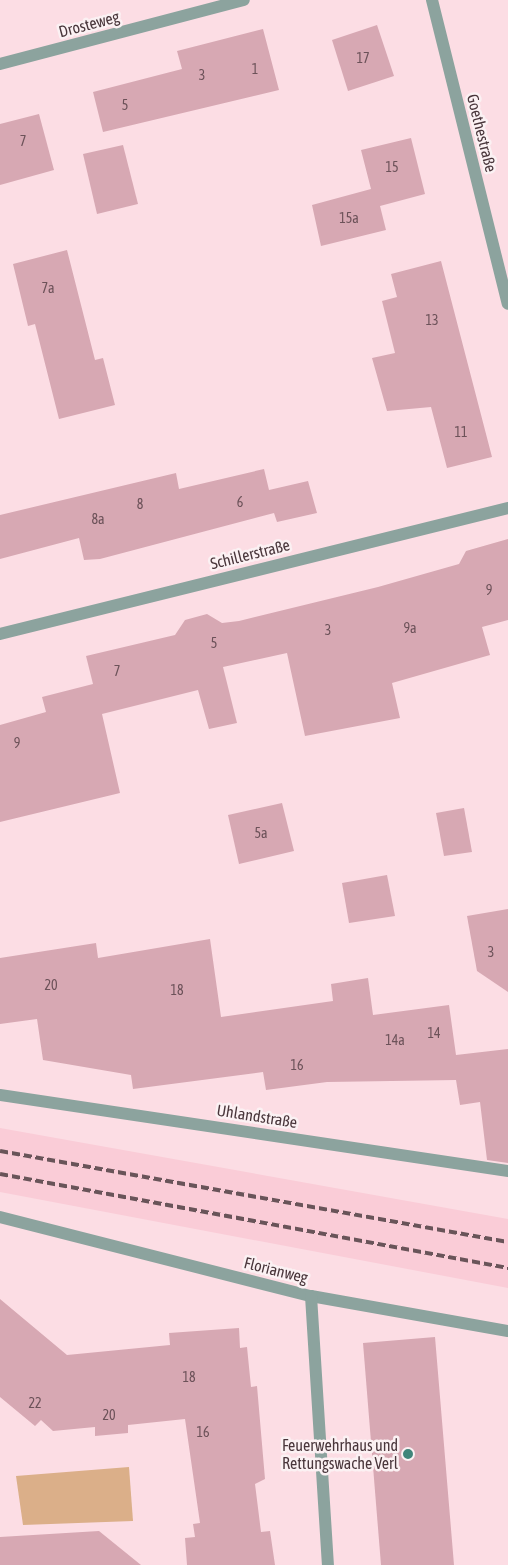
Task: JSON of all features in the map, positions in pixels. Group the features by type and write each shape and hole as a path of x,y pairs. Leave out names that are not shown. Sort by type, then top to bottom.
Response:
{"street":[{"name":"Drosteweg","path":"0,64 244,0"},
{"name":"Goethestraße","path":"432,0 508,304"},
{"name":"Schillerstraße","path":"0,634 508,508"},
{"name":"Uhlandstraße","path":"0,1095 508,1171"},
{"name":"Florianweg","path":"0,1217 311,1296 328,1565"},
{"path":"311,1296 508,1331"}],"shaded area":[{"path":"0,1128 508,1219 508,1288 0,1192"},
{"path":"129,1467 133,1521 23,1525 16,1476"}],"building":[{"path":"377,25 394,76 348,91 332,40"},
{"path":"263,29 279,90 103,132 93,92 182,69 177,51"},
{"path":"39,114 54,170 0,185 0,124"},
{"path":"411,138 425,194 380,206 386,230 321,246 312,205 371,189 361,150"},
{"path":"123,145 138,204 97,214 83,154"},
{"path":"67,250 95,360 103,358 115,405 59,419 35,324 28,326 13,264"},
{"path":"441,261 492,457 447,468 431,407 387,411 372,358 395,353 382,301 397,297 391,274"},
{"path":"264,469 269,490 308,481 317,513 277,522 274,513 100,559 84,560 79,538 0,559 0,515 176,473 179,489"},
{"path":"508,539 508,620 482,627 490,655 392,683 400,718 305,736 287,653 223,667 237,723 209,729 198,690 102,714 120,793 0,822 0,725 46,712 42,697 93,684 86,656 175,635 185,620 207,614 222,623 239,621 378,587 459,564 466,551"},
{"path":"282,803 294,851 239,864 228,815"},
{"path":"464,808 472,852 444,856 436,813"},
{"path":"387,875 395,916 349,923 342,883"},
{"path":"508,909 508,992 477,971 467,916"},
{"path":"210,939 221,1017 333,1001 331,984 368,978 373,1015 449,1005 456,1055 508,1049 508,1163 487,1160 480,1102 460,1105 456,1080 327,1082 266,1090 263,1072 133,1089 131,1075 43,1060 37,1019 0,1024 0,958 96,943 98,958"},
{"path":"0,1299 67,1355 170,1345 169,1333 239,1328 240,1348 247,1347 251,1387 257,1386 265,1479 255,1484 261,1532 270,1531 275,1565 187,1565 185,1538 195,1537 193,1524 200,1523 185,1419 128,1425 128,1433 95,1436 95,1427 53,1431 41,1420 35,1426 0,1397"},
{"name":"Feuerwehrhaus und Rettungswache Verl","path":"435,1337 454,1565 381,1565 363,1343"},
{"path":"99,1531 141,1565 0,1565 0,1537"}],"railway":[{"path":"0,1151 508,1242"},
{"path":"0,1174 508,1268"}],"place":[{"name":"Feuerwehrhaus und Rettungswache Verl","path":"408,1454"}]}
